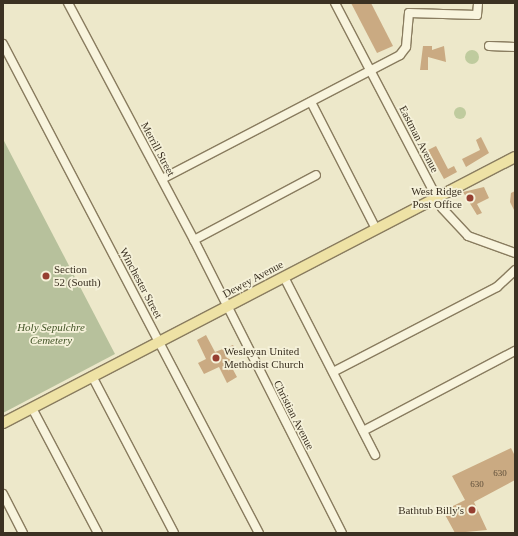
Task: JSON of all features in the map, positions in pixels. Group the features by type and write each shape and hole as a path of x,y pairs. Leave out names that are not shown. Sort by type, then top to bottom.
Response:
{"main road":[{"name":"Dewey Avenue","path":"3,423 515,157"}],"street":[{"name":"Merrill Street","path":"68,3 194,240 227,307"},
{"name":"Eastman Avenue","path":"335,3 437,198 468,236 515,253"},
{"path":"162,179 404,52 409,13 477,15 478,3"},
{"name":"Winchester Street","path":"3,44 259,533"},
{"path":"489,46 515,47"},
{"path":"311,102 376,229"},
{"path":"194,240 316,175"},
{"path":"333,372 497,287 515,270"},
{"path":"284,277 375,455"},
{"name":"Christian Avenue","path":"227,307 342,533"},
{"path":"363,431 515,351"},
{"path":"92,376 174,533"},
{"path":"32,408 98,533"},
{"path":"3,494 23,533"}],"green space":[{"path":"472,50 477,52 479,57 477,62 472,64 467,62 465,57 467,52"},
{"path":"462,107 465,108 465,118 458,119 455,118 454,111 455,108"},
{"name":"Holy Sepulchre Cemetery","path":"3,139 115,354 3,413"}],"building":[{"path":"351,3 371,3 393,46 377,53"},
{"path":"423,46 432,46 432,50 444,46 446,62 428,57 428,70 420,70"},
{"path":"481,137 489,153 466,167 462,159 480,150 476,140"},
{"path":"436,146 448,169 454,166 457,172 444,179 428,150"},
{"path":"484,187 489,198 477,204 482,213 477,215 463,192"},
{"path":"515,191 515,212 510,202 511,193"},
{"name":"Wesleyan United Methodist Church","path":"206,335 215,352 233,345 237,352 226,357 234,362 230,364 237,377 227,383 219,367 204,374 198,363 206,359 197,340"},
{"path":"511,448 515,456 515,480 474,502 487,530 455,533 443,511 465,500 452,476"}],"place":[{"name":"West Ridge Post Office","path":"470,198"},
{"name":"Section 52 (South)","path":"46,276"},
{"name":"Wesleyan United Methodist Church","path":"216,358"},
{"name":"Bathtub Billy's","path":"472,510"}]}
